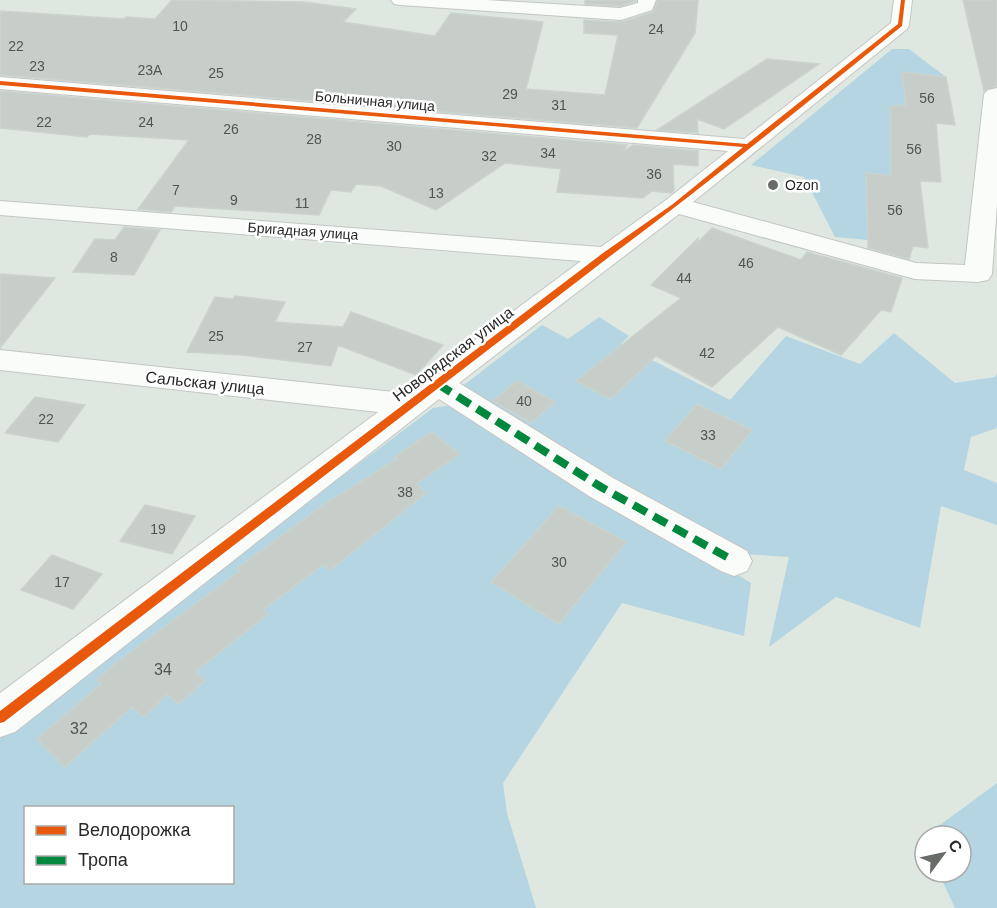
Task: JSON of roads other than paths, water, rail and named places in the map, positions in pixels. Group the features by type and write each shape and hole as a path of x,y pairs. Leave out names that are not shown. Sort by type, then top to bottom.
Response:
{"street":[{"path":"400,0 621,14 646,6 647,0"},
{"name":"Новорядская улица","path":"0,718 606,255 675,205 900,25 903,0"},
{"name":"Больничная улица","path":"0,83 748,146"},
{"path":"675,205 915,271 987,271 996,94"},
{"name":"Бригадная улица","path":"0,207 606,255"},
{"name":"Сальская улица","path":"0,360 410,405"},
{"path":"438,384 601,487 734,561"}],"place":[{"name":"Ozon","path":"773,185"}]}
